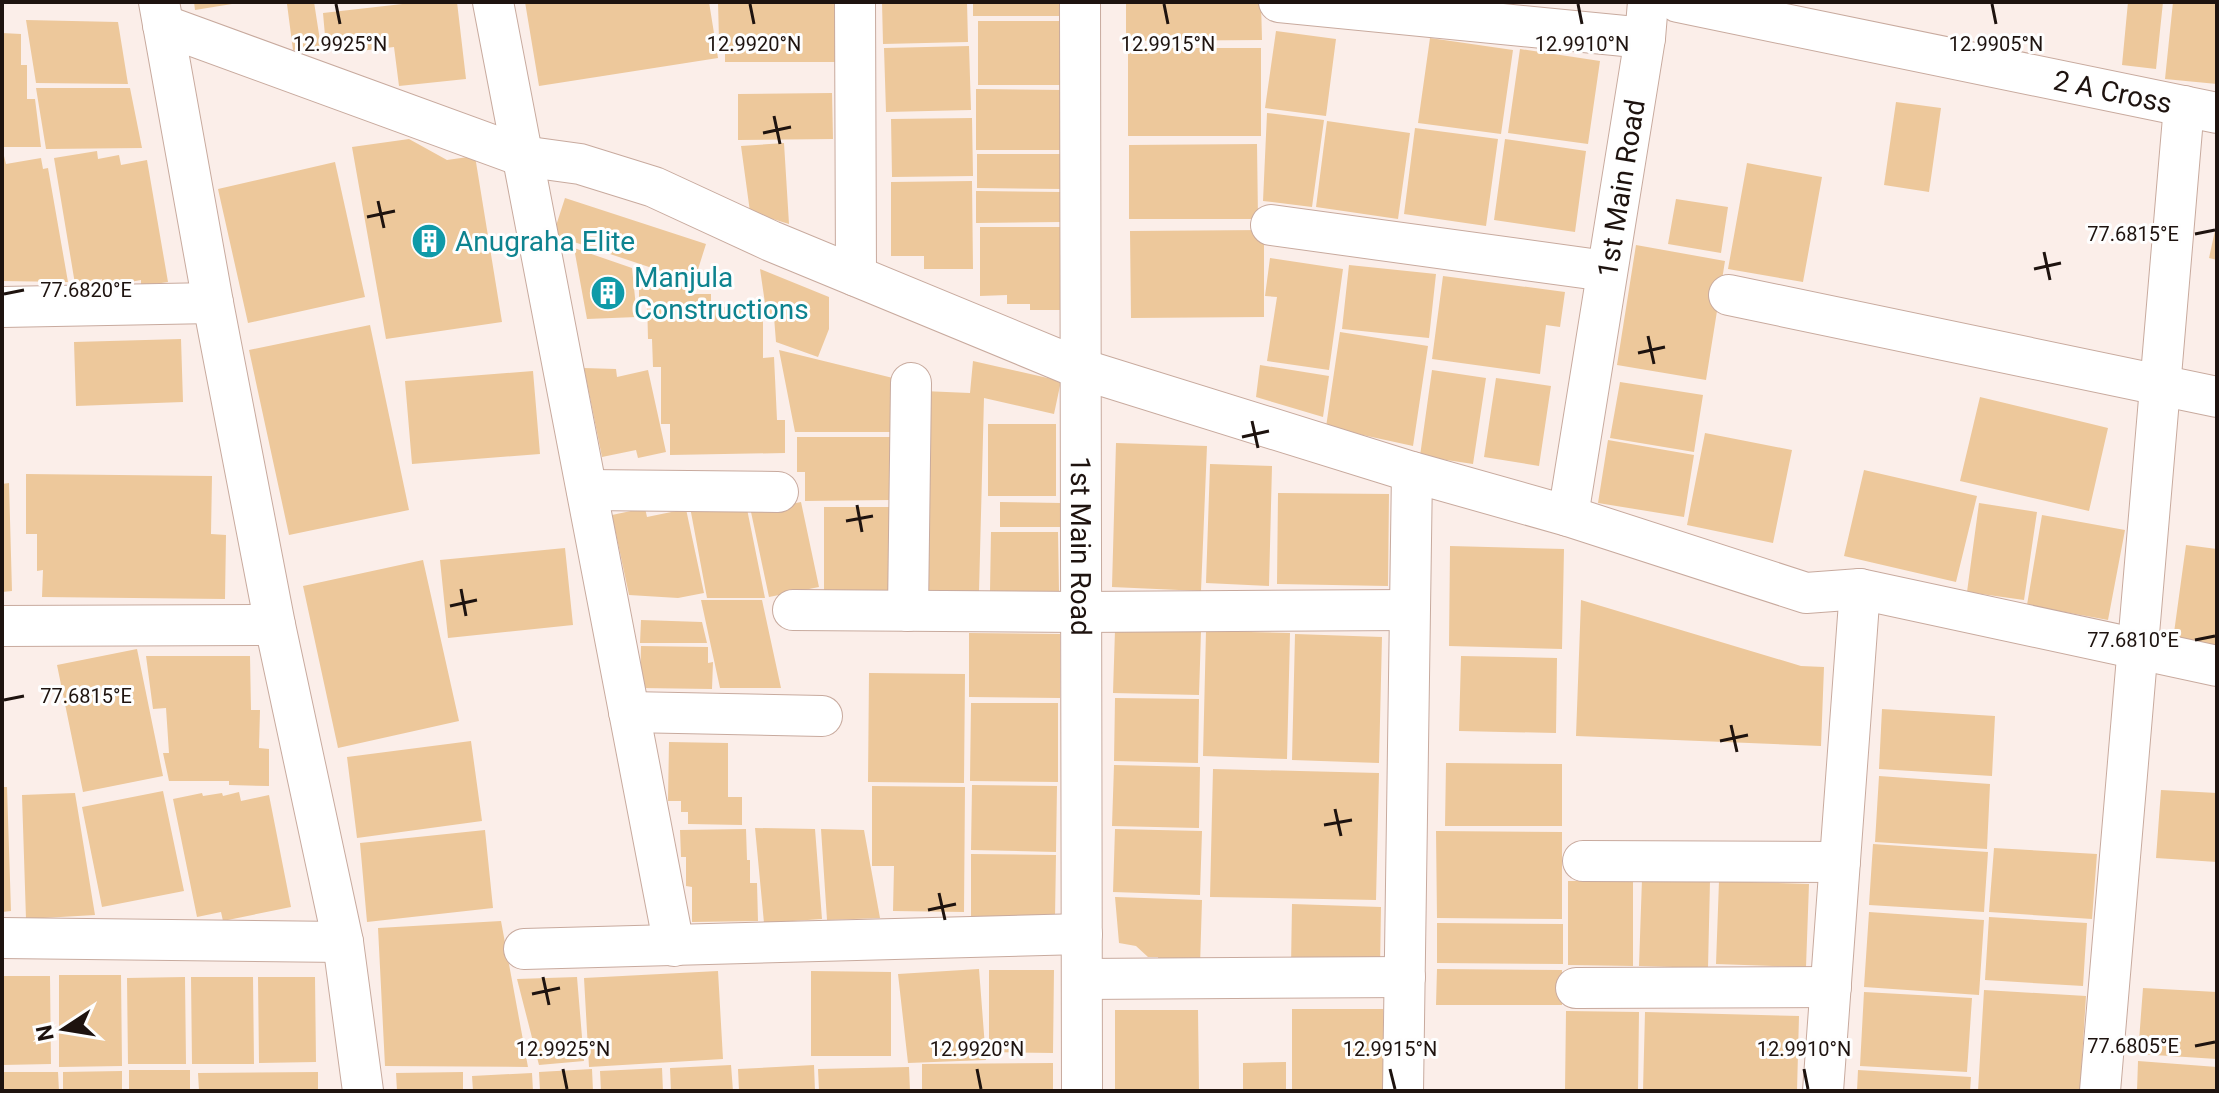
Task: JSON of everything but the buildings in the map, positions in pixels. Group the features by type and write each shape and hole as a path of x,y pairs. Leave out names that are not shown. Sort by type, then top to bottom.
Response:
{"street":[{"path":"493,2 674,946"},
{"path":"855,2 856,276"},
{"name":"1st Main Road","path":"1080,2 1082,1091"},
{"path":"1279,2 1646,20"},
{"name":"2 A Cross","path":"1678,2 2200,110"},
{"path":"161,14 522,156 580,164 654,187 771,241 1081,369 1412,472 1568,516 1806,593 1860,589 2217,666"},
{"path":"161,14 275,625 343,942 363,1091"},
{"name":"1st Main Road","path":"1568,516 1646,20"},
{"path":"2100,1091 2160,385 2200,110"},
{"path":"1271,225 1606,271"},
{"path":"1729,295 2217,397"},
{"path":"2,307 213,303"},
{"path":"908,611 911,383"},
{"path":"1403,1091 1412,472"},
{"path":"587,490 778,492"},
{"path":"1823,1091 1860,589"},
{"path":"793,610 1409,610"},
{"path":"2,626 275,625"},
{"path":"629,712 822,716"},
{"path":"1583,861 1840,862"},
{"path":"524,949 1082,934"},
{"path":"2,938 343,942"},
{"path":"1082,979 1405,977"},
{"path":"1576,988 1831,987"}],"place":[{"name":"Anugraha Elite","path":"429,241"},
{"name":"Manjula Constructions","path":"608,293"}]}
